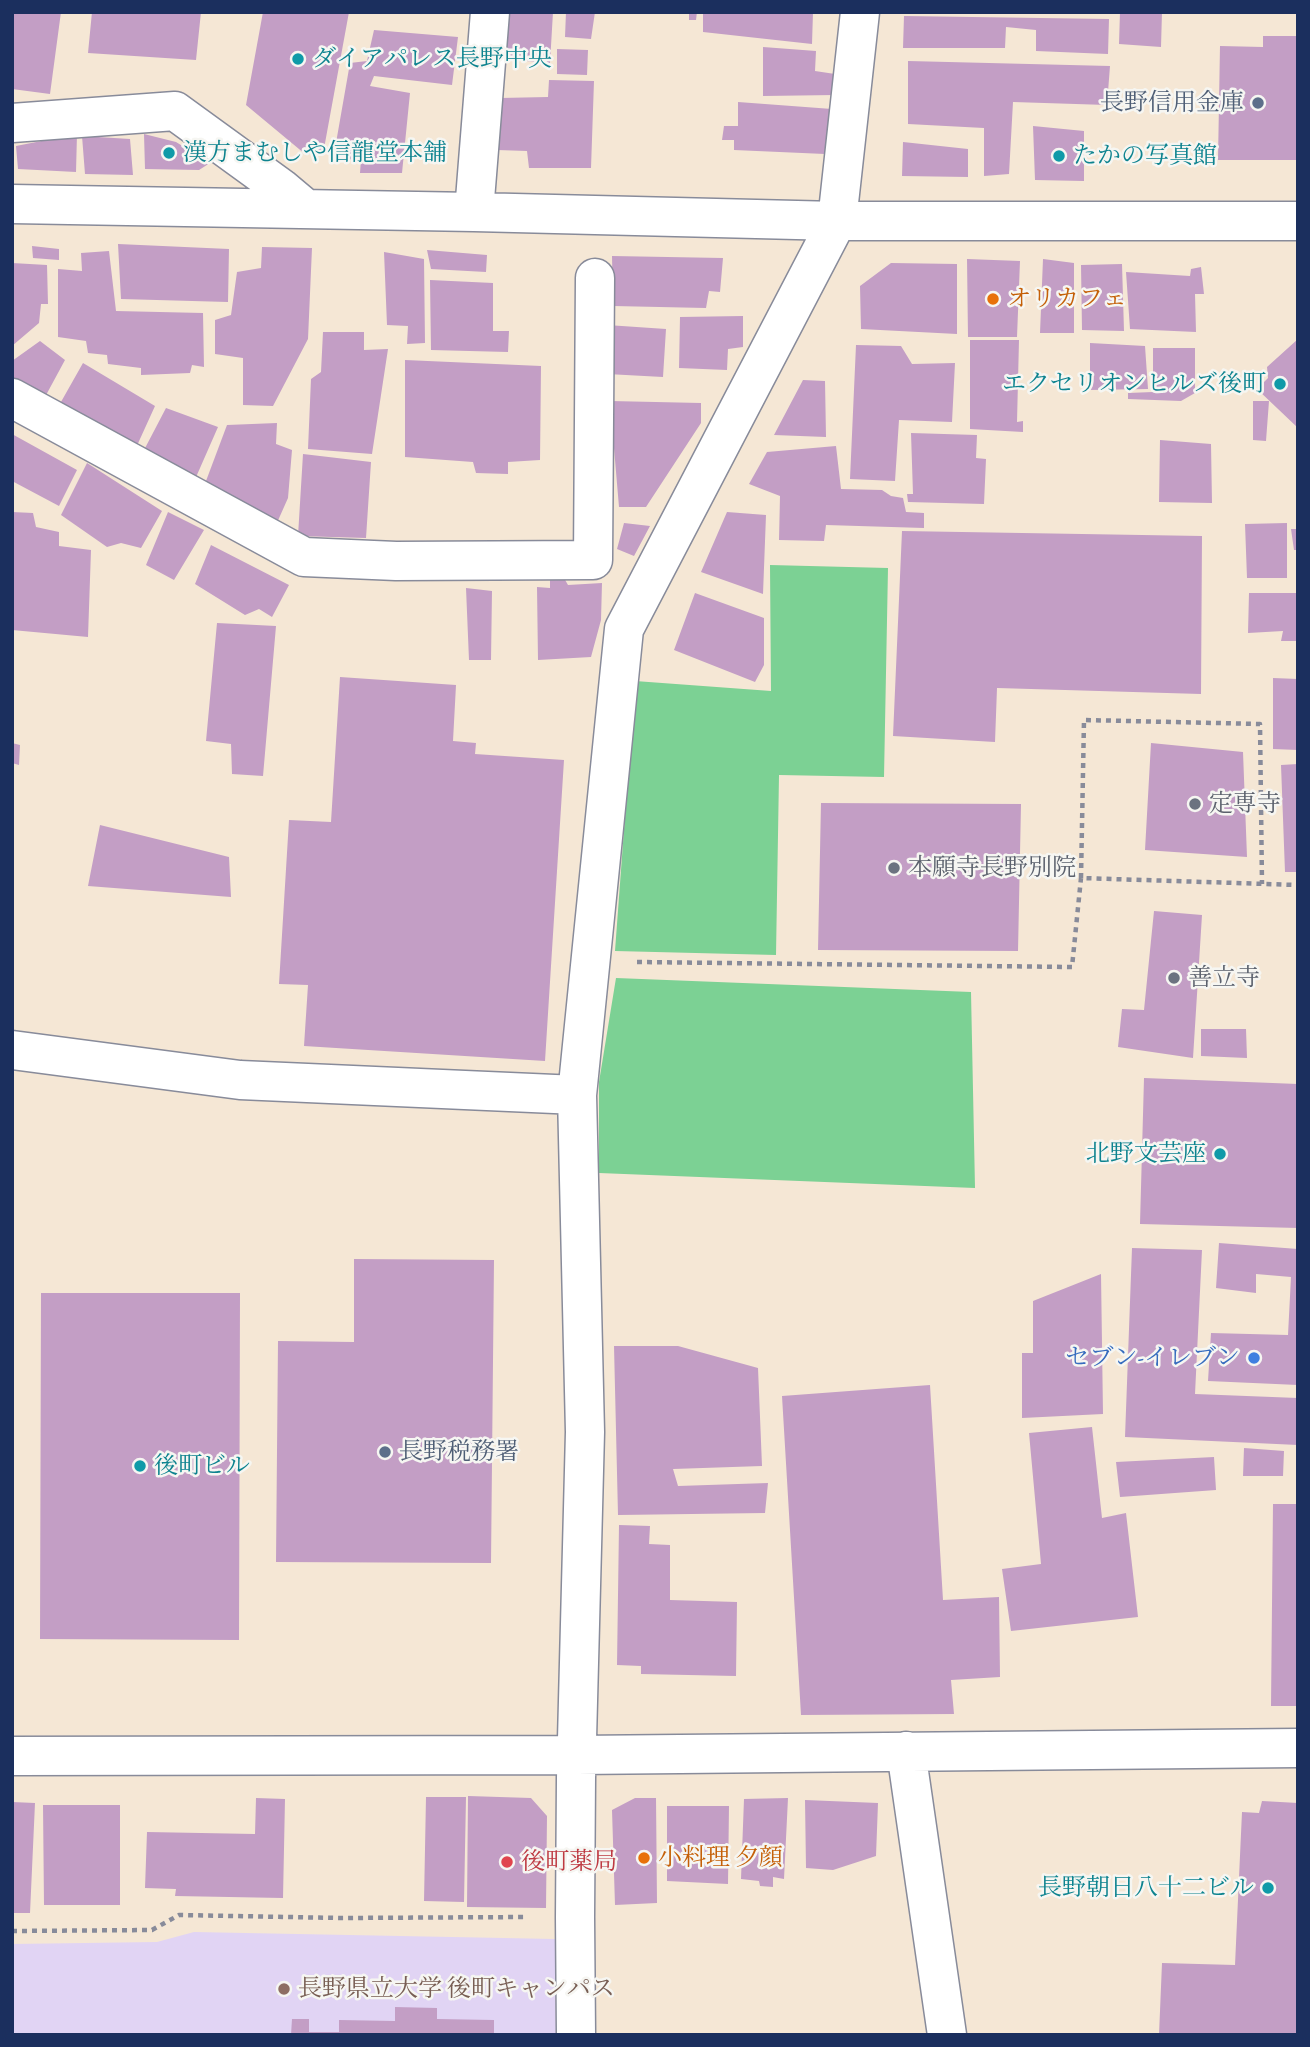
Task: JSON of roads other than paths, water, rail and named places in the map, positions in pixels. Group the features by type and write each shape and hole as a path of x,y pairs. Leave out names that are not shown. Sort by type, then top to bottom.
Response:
{"street":[{"path":"474,212 490,12"},
{"path":"576,2035 577,1755 584,1432 577,1095 624,629 837,221 860,12"},
{"path":"12,123 175,111 306,209"},
{"path":"12,204 837,221 1298,222"},
{"path":"593,560 595,278"},
{"path":"12,398 304,557 396,561 593,560 643,592"},
{"path":"12,1050 240,1080 577,1095"},
{"path":"12,1756 577,1755 1298,1748"},
{"path":"906,1751 947,2035"}],"place":[{"name":"ダイアパレス長野中央","path":"298,59"},
{"name":"長野信用金庫","path":"1258,103"},
{"name":"漢方まむしや信龍堂本舗","path":"169,153"},
{"name":"たかの写真館","path":"1059,156"},
{"name":"オリカフェ","path":"993,299"},
{"name":"エクセリオンヒルズ後町","path":"1280,384"},
{"name":"定専寺","path":"1195,804"},
{"name":"本願寺長野別院","path":"894,868"},
{"name":"善立寺","path":"1174,978"},
{"name":"北野文芸座","path":"1220,1154"},
{"name":"セブン-イレブン","path":"1254,1358"},
{"name":"長野税務署","path":"385,1452"},
{"name":"後町ビル","path":"140,1466"},
{"name":"小料理 夕顔","path":"644,1858"},
{"name":"後町薬局","path":"507,1862"},
{"name":"長野朝日八十二ビル","path":"1268,1888"},
{"name":"長野県立大学 後町キャンパス","path":"284,1989"}]}
